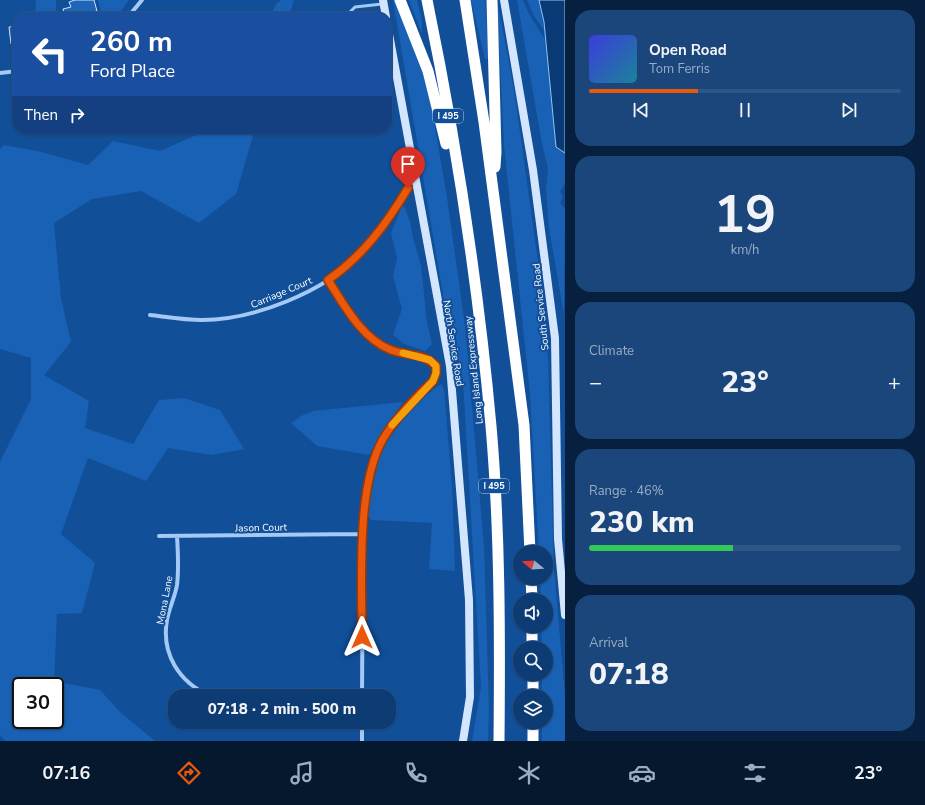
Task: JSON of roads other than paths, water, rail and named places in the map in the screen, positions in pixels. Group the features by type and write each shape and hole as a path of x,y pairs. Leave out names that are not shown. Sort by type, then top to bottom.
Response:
{"highway":[{"path":"400,0 428,71 469,232"},
{"name":"Long Island Expressway","path":"427,0 469,232 491,428 498,596 499,741"},
{"path":"465,0 493,188 524,425 530,545"},
{"path":"492,0 496,152 493,188"},
{"path":"533,729 533,741"}],"main road":[{"name":"South Service Road","path":"504,0 533,170 555,338 558,539 565,616"},
{"path":"383,2 385,12"},
{"name":"North Service Road","path":"392,50 430,266 450,366 469,600 470,697 463,741"}],"street":[{"path":"132,12 142,0"},
{"path":"0,73 12,72"},
{"name":"Carriage Court","path":"150,315 201,320 253,314 283,303 328,280 345,269 376,236 394,211 415,176"},
{"path":"328,280 354,321 371,337 390,350 430,360 436,366 436,373 433,381 393,424 383,440 368,484 363,534 362,689"},
{"name":"Jason Court","path":"159,536 363,534"},
{"name":"Mona Lane","path":"177,536 177,585 167,620 166,648 173,665 189,683 199,689"},
{"path":"362,729 362,741"}],"lane":[{"path":"350,12 355,7 383,2"}]}
